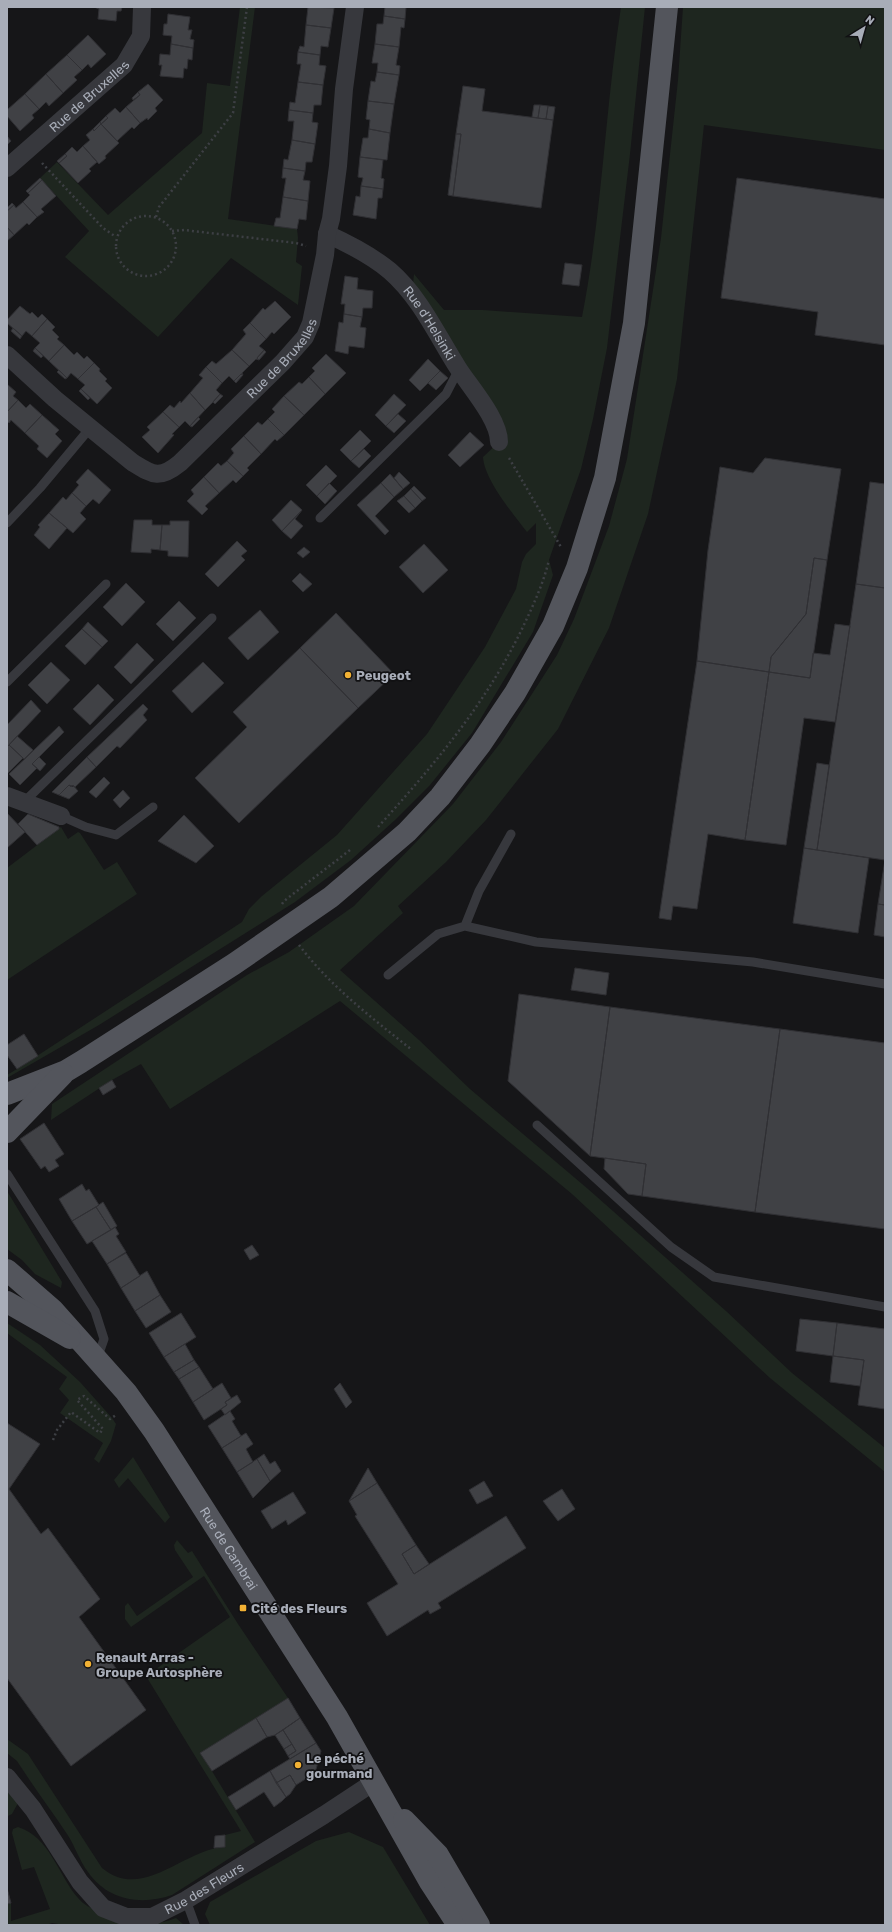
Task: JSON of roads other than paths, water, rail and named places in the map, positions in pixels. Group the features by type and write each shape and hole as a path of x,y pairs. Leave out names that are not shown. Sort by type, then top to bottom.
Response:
{"main road":[{"path":"7,1094 66,1071 234,964 331,897 407,832 440,797 480,745 515,692 553,626 577,568 605,478 634,323 667,7"},
{"path":"7,1132 66,1071"},
{"name":"Rue de Cambrai","path":"7,1270 53,1310 126,1392 154,1431 337,1716 430,1882 458,1925"},
{"name":"Rue de Cambrai","path":"7,1302 90,1352"},
{"path":"384,1801 438,1855 479,1925"}],"street":[{"name":"Rue de Bruxelles","path":"7,168 124,65 140,36 142,7"},
{"name":"Rue de Bruxelles","path":"7,355 55,399 132,462 161,475 168,473 278,368 305,337 315,310 325,255 326,234 331,219 338,166 344,89 355,7"},
{"name":"Rue d'Helsinki","path":"326,234 355,247 390,271 412,294 436,330 459,369 475,390 499,433 499,442"},
{"path":"7,796 61,816"},
{"name":"Rue des Fleurs","path":"7,1777 33,1809 80,1882 103,1908 126,1917 152,1916 186,1900 318,1819 374,1782"}],"lane":[{"path":"320,518 446,394 459,369"},
{"path":"7,523 40,488 91,427"},
{"path":"7,682 106,584"},
{"path":"24,802 212,618"},
{"path":"61,816 86,827 116,835 153,807"},
{"path":"465,926 479,891 511,834"},
{"path":"388,975 438,934 465,926 536,942 752,962 885,984"},
{"path":"538,1125 671,1247 714,1277 885,1307"},
{"path":"7,1174 95,1311 104,1339 90,1352"},
{"path":"186,1900 195,1925"}],"place":[{"name":"Peugeot","path":"348,675"},
{"name":"Cité des Fleurs","path":"243,1608"},
{"name":"Renault Arras - Groupe Autosphère","path":"88,1664"},
{"name":"Le péché gourmand","path":"298,1765"}]}
